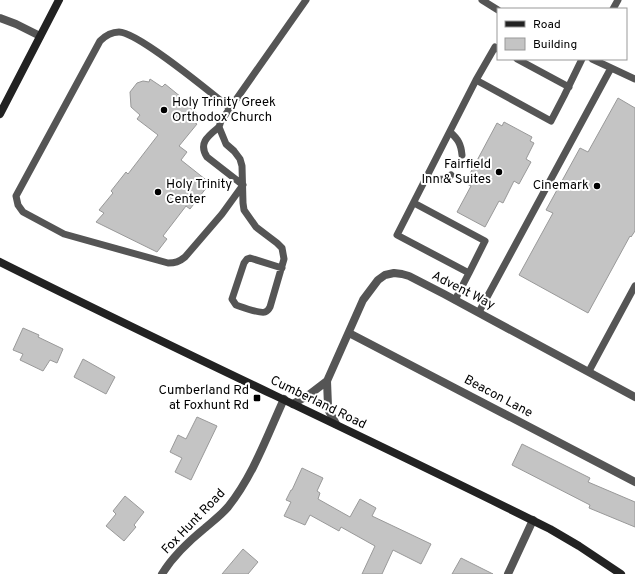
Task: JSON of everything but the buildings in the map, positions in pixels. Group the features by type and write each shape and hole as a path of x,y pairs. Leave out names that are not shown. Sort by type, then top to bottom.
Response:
{"main road":[{"path":"0,114 59,0"},
{"name":"Cumberland Road","path":"0,262 65,295 533,520 579,546 621,574"}],"street":[{"path":"0,18 40,36"},
{"name":"Advent Way","path":"336,424 329,411 326,396 327,381 363,300 378,280 385,275 394,273 402,274 479,312 635,397"},
{"name":"Beacon Lane","path":"349,333 635,482"},
{"name":"Advent Way","path":"293,404 310,394 327,381"},
{"name":"Fox Hunt Road","path":"162,574 179,552 228,507 251,471 284,399"},
{"path":"508,574 533,520"}],"lane":[{"path":"243,185 207,157 203,147 210,135 219,127 221,121 306,0"},
{"path":"482,0 497,9"},
{"path":"230,108 154,50 126,33 119,32 108,35 100,41 16,196 16,200 23,212 64,234 168,263 174,263 185,257 222,214 243,185"},
{"path":"469,273 397,235 476,80 495,47 497,48"},
{"path":"519,60 569,87"},
{"path":"476,80 551,121 582,60"},
{"path":"594,60 635,79"},
{"path":"479,312 611,68"},
{"path":"219,127 226,144 234,150 240,159 242,166 244,210 256,227 277,242 282,248 284,259 282,268 270,307 268,310 265,312 260,312 236,305 234,303 232,298 244,263 247,259 250,258 282,268"},
{"path":"450,132 457,138 461,147 462,155"},
{"path":"426,180 447,179 451,175"},
{"path":"414,203 485,241 455,300"},
{"path":"589,371 635,286"}],"place":[{"name":"Holy Trinity Greek Orthodox Church","path":"164,110"},
{"name":"Fairfield Inn & Suites","path":"499,172"},
{"name":"Cinemark","path":"597,186"},
{"name":"Holy Trinity Center","path":"158,192"},
{"name":"Cumberland Rd at Foxhunt Rd","path":"257,398"}]}
